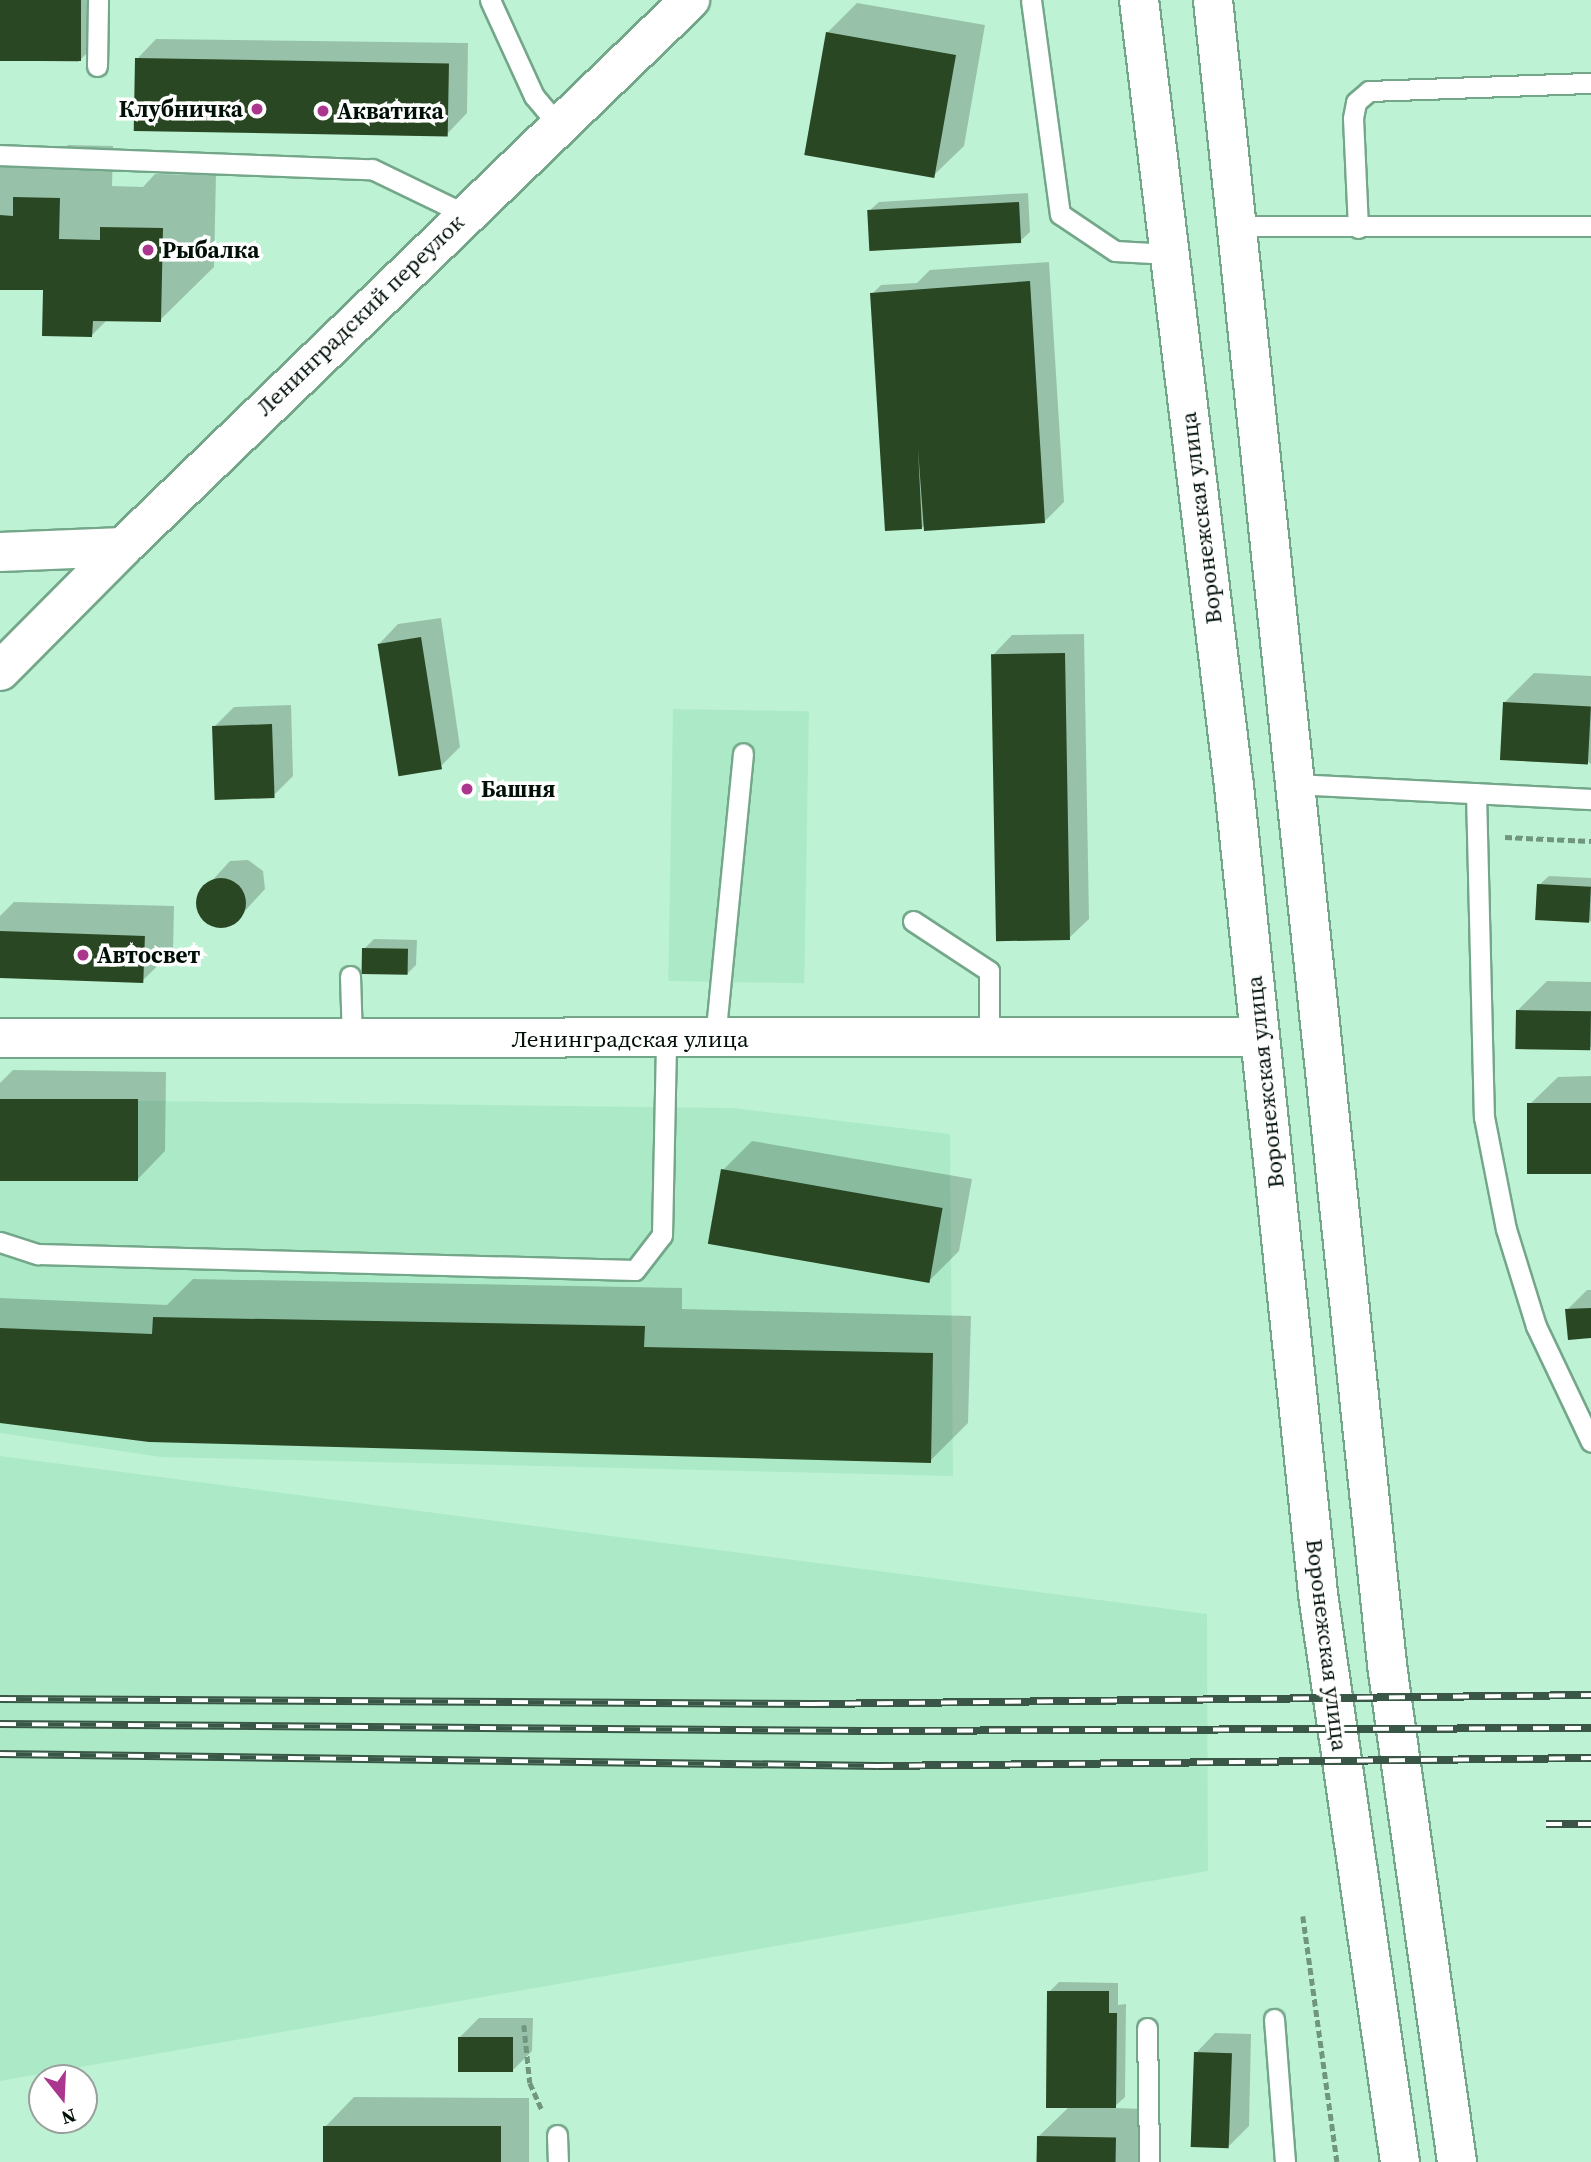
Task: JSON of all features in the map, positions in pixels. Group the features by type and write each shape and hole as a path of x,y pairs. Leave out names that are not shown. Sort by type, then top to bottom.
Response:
{"main road":[{"name":"Ленинградский переулок","path":"0,671 123,547 465,214 690,0"},
{"name":"Воронежская улица","path":"1139,0 1261,1037 1318,1594 1400,2162"},
{"path":"1213,0 1241,226 1294,784 1407,1843 1457,2162"},
{"path":"0,552 123,547"},
{"name":"Ленинградская улица","path":"0,1038 666,1040 1261,1037"}],"lane":[{"path":"97,66 98,0"},
{"path":"490,0 534,96 558,125"},
{"path":"1031,0 1060,214 1115,251 1170,254"},
{"path":"1357,228 1353,118 1356,102 1369,91 1591,83"},
{"path":"0,155 372,169 465,214"},
{"path":"1241,226 1591,226"},
{"path":"715,1039 743,753"},
{"path":"1294,784 1591,799"},
{"path":"1476,793 1484,1117 1506,1229 1536,1326 1591,1442"},
{"path":"914,921 989,971 989,1037"},
{"path":"350,976 352,1039"},
{"path":"0,1242 37,1254 635,1270 662,1235 666,1040"},
{"path":"1274,2020 1285,2162"},
{"path":"1147,2028 1149,2162"},
{"path":"557,2135 558,2162"}],"path":[{"path":"1476,835 1591,841"},
{"path":"1303,1916 1336,2162"},
{"path":"524,2025 530,2083 557,2135"}],"shaded area":[{"path":"673,709 809,711 804,983 668,981"},
{"path":"0,1099 732,1108 950,1134 953,1476 161,1457 0,1433"},
{"path":"0,1456 1207,1614 1208,1871 98,2064 28,2064 28,2076 0,2081"}],"building":[{"path":"0,0 81,0 81,61 0,61"},
{"path":"826,32 956,55 934,178 804,155"},
{"path":"135,58 449,63 448,136 134,131"},
{"path":"13,197 60,198 59,239 100,240 100,227 163,228 161,322 93,321 92,337 42,336 43,290 0,290 0,215 13,216"},
{"path":"1019,202 1021,243 869,251 867,210"},
{"path":"1030,281 1045,523 924,531 918,449 922,529 885,531 870,293"},
{"path":"421,637 442,769 399,776 378,644"},
{"path":"1065,653 1070,940 996,941 991,654"},
{"path":"1503,702 1591,707 1588,765 1500,760"},
{"path":"272,724 275,798 215,800 212,726"},
{"path":"221,878 239,885 246,903 239,921 221,928 203,921 196,903 203,885"},
{"path":"1537,884 1591,887 1589,923 1535,920"},
{"path":"0,931 145,936 143,983 0,978"},
{"path":"362,948 408,949 408,975 362,974"},
{"path":"1516,1010 1591,1011 1590,1050 1515,1049"},
{"path":"0,1099 138,1099 138,1181 0,1181"},
{"path":"1527,1103 1591,1103 1591,1174 1527,1174"},
{"path":"721,1169 943,1208 929,1283 708,1244"},
{"path":"1591,1308 1591,1338 1568,1340 1565,1309"},
{"path":"153,1317 645,1326 644,1347 933,1353 931,1463 149,1442 0,1423 0,1328 152,1334"},
{"path":"1047,1991 1109,1991 1109,2013 1117,2013 1116,2108 1046,2108"},
{"path":"458,2037 513,2037 513,2072 458,2072"},
{"path":"1194,2052 1232,2053 1229,2148 1191,2147"},
{"path":"323,2126 501,2126 501,2162 323,2162"},
{"path":"1037,2136 1116,2137 1116,2162 1037,2162"}],"railway":[{"path":"0,1699 813,1704 1591,1695"},
{"path":"0,1724 861,1731 1591,1728"},
{"path":"0,1754 877,1766 1591,1758"},
{"path":"1546,1824 1591,1824"}],"place":[{"name":"Клубничка","path":"257,109"},
{"name":"Акватика","path":"323,111"},
{"name":"Рыбалка","path":"148,250"},
{"name":"Башня","path":"467,789"},
{"name":"Автосвет","path":"83,955"}]}
